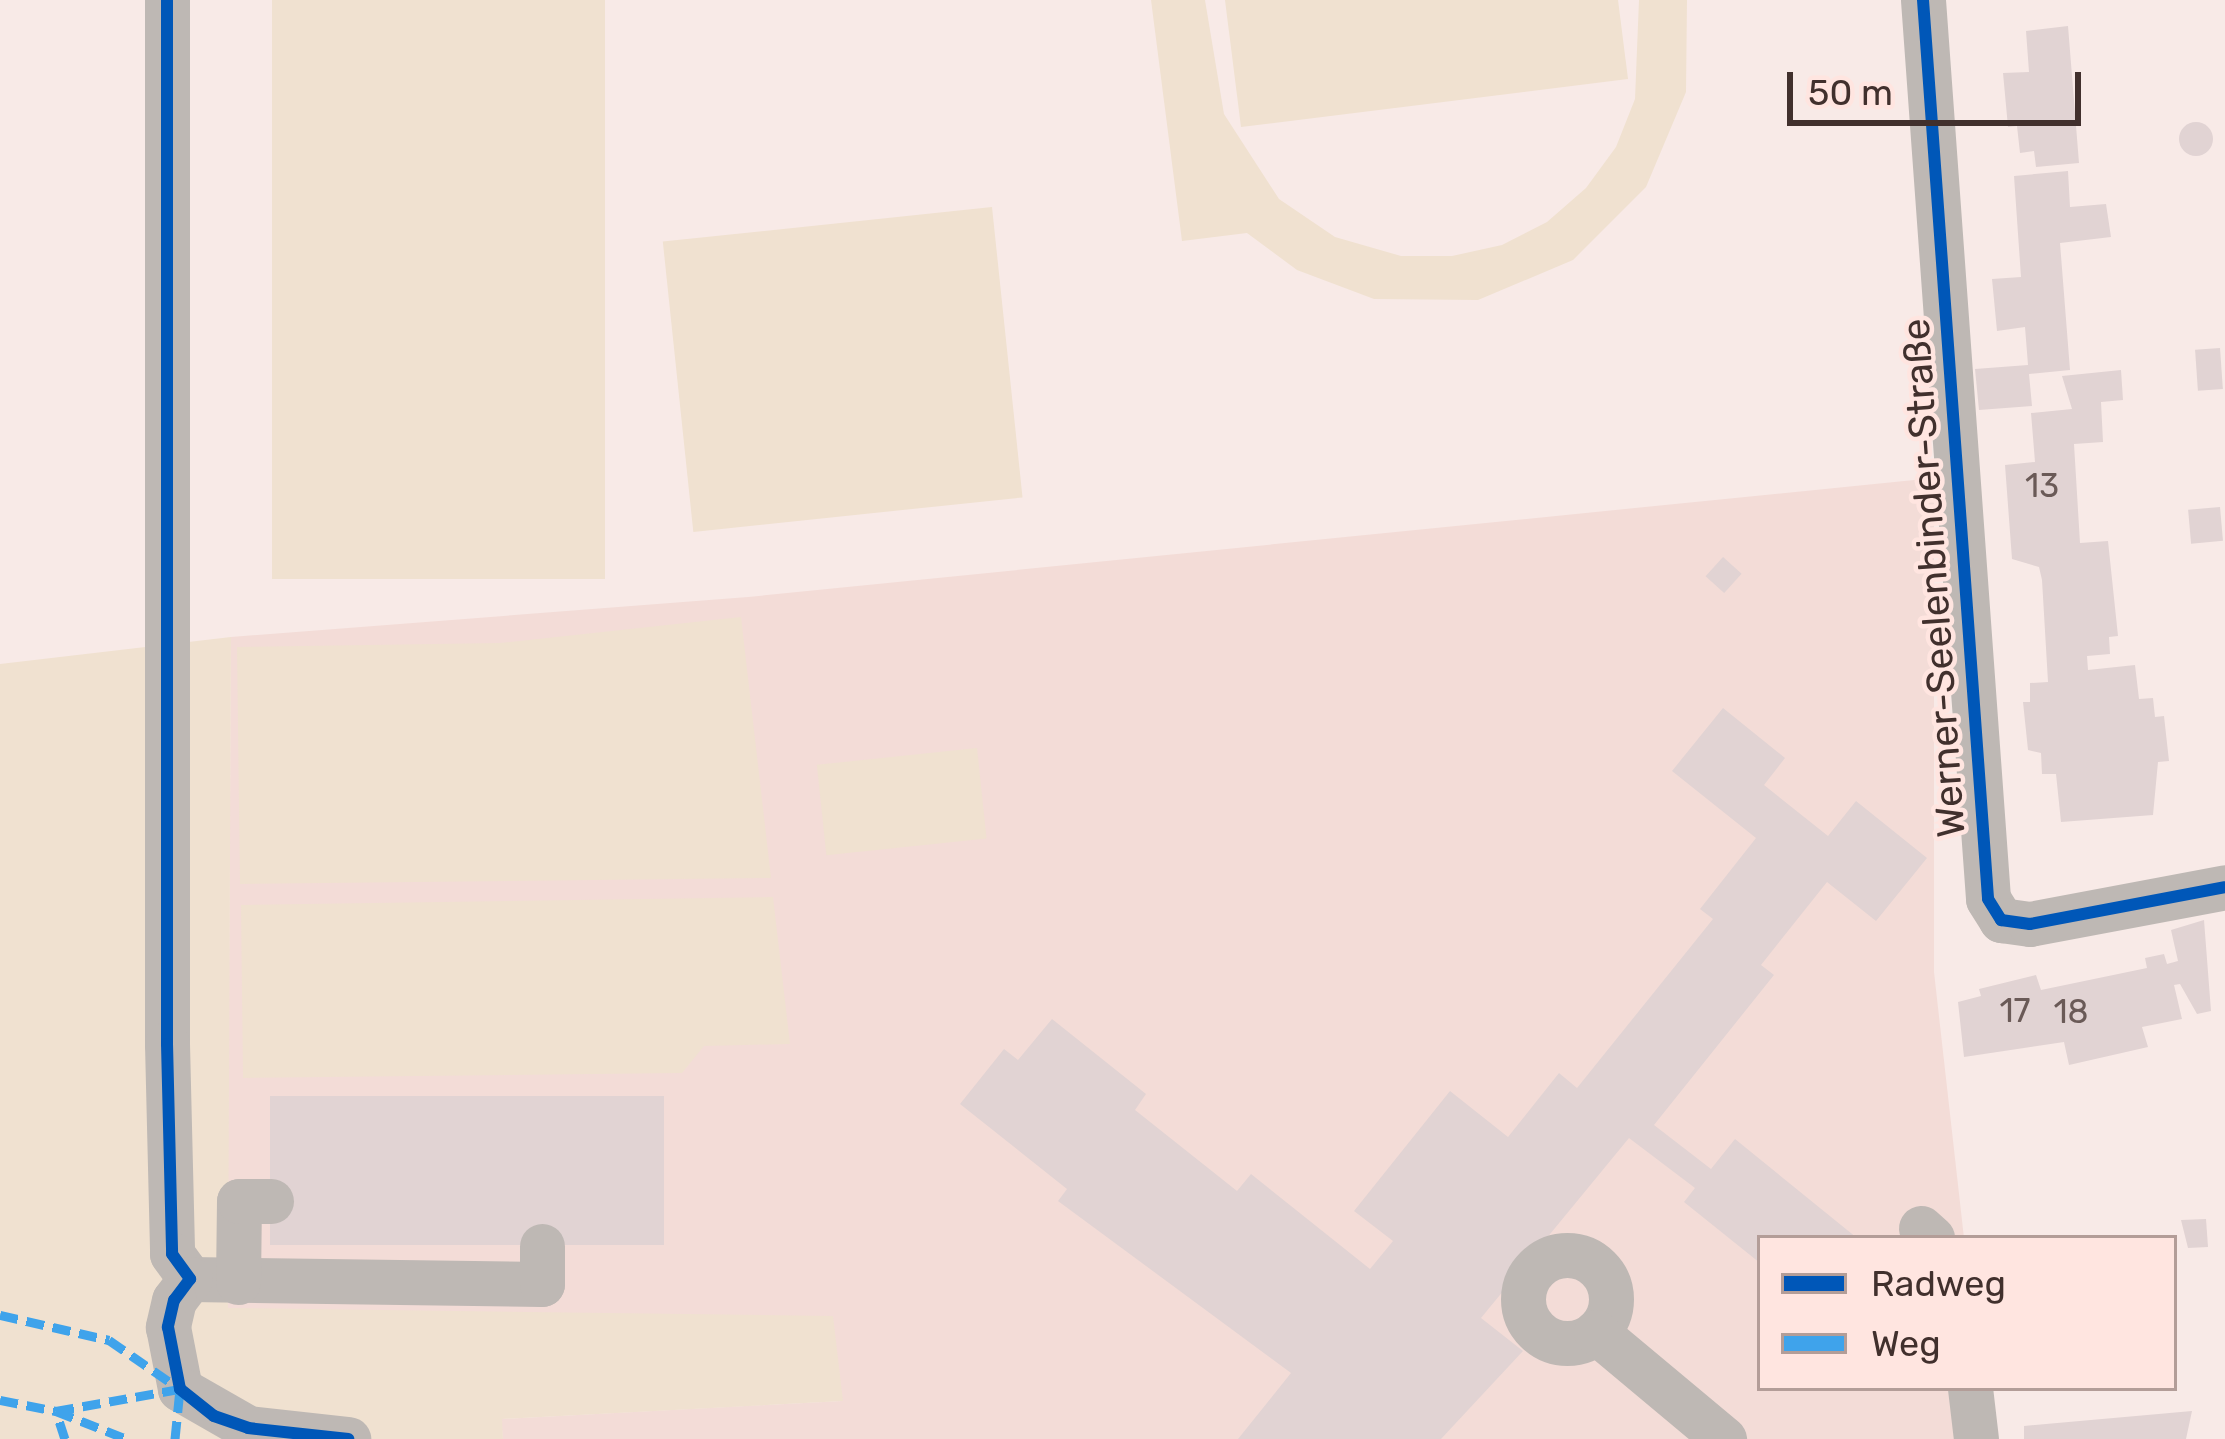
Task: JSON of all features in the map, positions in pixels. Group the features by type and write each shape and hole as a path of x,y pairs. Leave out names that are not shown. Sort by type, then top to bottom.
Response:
{"street":[{"path":"167,0 171,1231 172,1254 190,1279"},
{"name":"Werner-Seelenbinder-Straße","path":"1923,0 1988,899 2001,920 2030,924 2225,887"},
{"path":"238,1282 239,1201 271,1202"},
{"path":"190,1279 238,1282 346,1263 542,1284 542,1246"},
{"path":"190,1279 174,1300 168,1327 180,1389 214,1416 248,1428 349,1439"},
{"path":"1596,1332 1724,1439"},
{"path":"1970,1391 1976,1439"}],"shaded area":[{"path":"272,0 605,0 605,579 272,579"},
{"path":"1151,0 1205,0 1224,114 1279,199 1335,237 1401,256 1452,256 1502,245 1547,222 1586,188 1616,147 1635,99 1639,0 1687,0 1686,92 1646,187 1573,260 1478,300 1374,299 1297,270 1247,233 1182,241"},
{"path":"1225,0 1618,0 1628,79 1241,127"},
{"path":"992,207 1023,497 693,532 663,242"},
{"path":"1934,478 1934,972 1964,1235 1757,1235 1757,1391 1981,1391 1987,1439 503,1439 501,1419 842,1401 227,1308 231,637 748,597"},
{"path":"741,617 771,878 240,884 237,647 500,643"},
{"path":"231,637 228,1308 833,1316 843,1401 502,1419 503,1439 0,1439 0,664"},
{"path":"977,748 987,839 826,855 817,765"},
{"path":"773,897 790,1044 704,1046 682,1073 243,1078 241,905"}],"building":[{"path":"2068,26 2079,163 2036,167 2034,151 2020,153 2017,126 2008,127 2003,73 2029,72 2026,31"},
{"path":"2196,122 2208,127 2213,139 2208,151 2196,156 2184,151 2179,139 2184,127"},
{"path":"2068,171 2070,207 2106,204 2111,237 2060,243 2070,370 2029,374 2032,406 1979,410 1975,369 2028,365 2025,327 1997,331 1992,279 2021,277 2014,176"},
{"path":"2220,348 2223,389 2198,391 2195,350"},
{"path":"2121,370 2123,400 2101,402 2103,442 2074,444 2080,543 2108,541 2118,636 2109,637 2110,654 2087,656 2088,670 2135,665 2139,699 2153,698 2155,717 2164,716 2169,761 2158,762 2153,815 2061,822 2056,774 2042,774 2041,753 2028,750 2023,702 2030,702 2030,683 2048,682 2042,580 2039,567 2012,559 2005,465 2035,462 2031,413 2072,409 2062,376"},
{"path":"2220,507 2223,541 2191,544 2188,510"},
{"path":"1723,557 1742,574 1724,593 1706,576"},
{"path":"1723,708 1785,758 1764,785 1828,836 1856,801 1927,858 1876,921 1827,882 1761,965 1774,975 1654,1125 1711,1169 1735,1139 1853,1235 1757,1235 1757,1261 1684,1202 1695,1188 1629,1138 1481,1318 1523,1351 1441,1439 1238,1439 1291,1373 1058,1201 1067,1189 960,1104 1004,1049 1018,1060 1052,1019 1146,1094 1135,1110 1237,1191 1251,1174 1370,1269 1393,1241 1354,1211 1450,1091 1508,1137 1559,1073 1577,1088 1713,919 1700,909 1756,838 1672,771"},
{"path":"2204,920 2211,1011 2197,1014 2180,984 2174,985 2182,1019 2142,1027 2148,1047 2069,1065 2064,1042 1964,1057 1958,1002 1981,996 1979,989 2036,975 2041,990 2147,968 2145,958 2164,954 2167,964 2178,961 2171,930"},
{"path":"270,1096 664,1096 664,1245 270,1245"},
{"path":"2206,1219 2208,1247 2188,1248 2181,1220"},
{"path":"2192,1411 2186,1439 2024,1439 2024,1426"}],"marked path":[{"path":"0,1315 109,1340 180,1389"},
{"path":"65,1439 56,1411 180,1389"},
{"path":"175,1439 180,1389"},
{"path":"0,1400 56,1411 127,1439"}],"cycle path":[{"path":"167,0 167,1044 172,1254 190,1279 174,1300 168,1327 180,1389 214,1416 248,1428 348,1439"},
{"path":"1923,0 1988,899 2001,920 2030,924 2225,887"}]}
